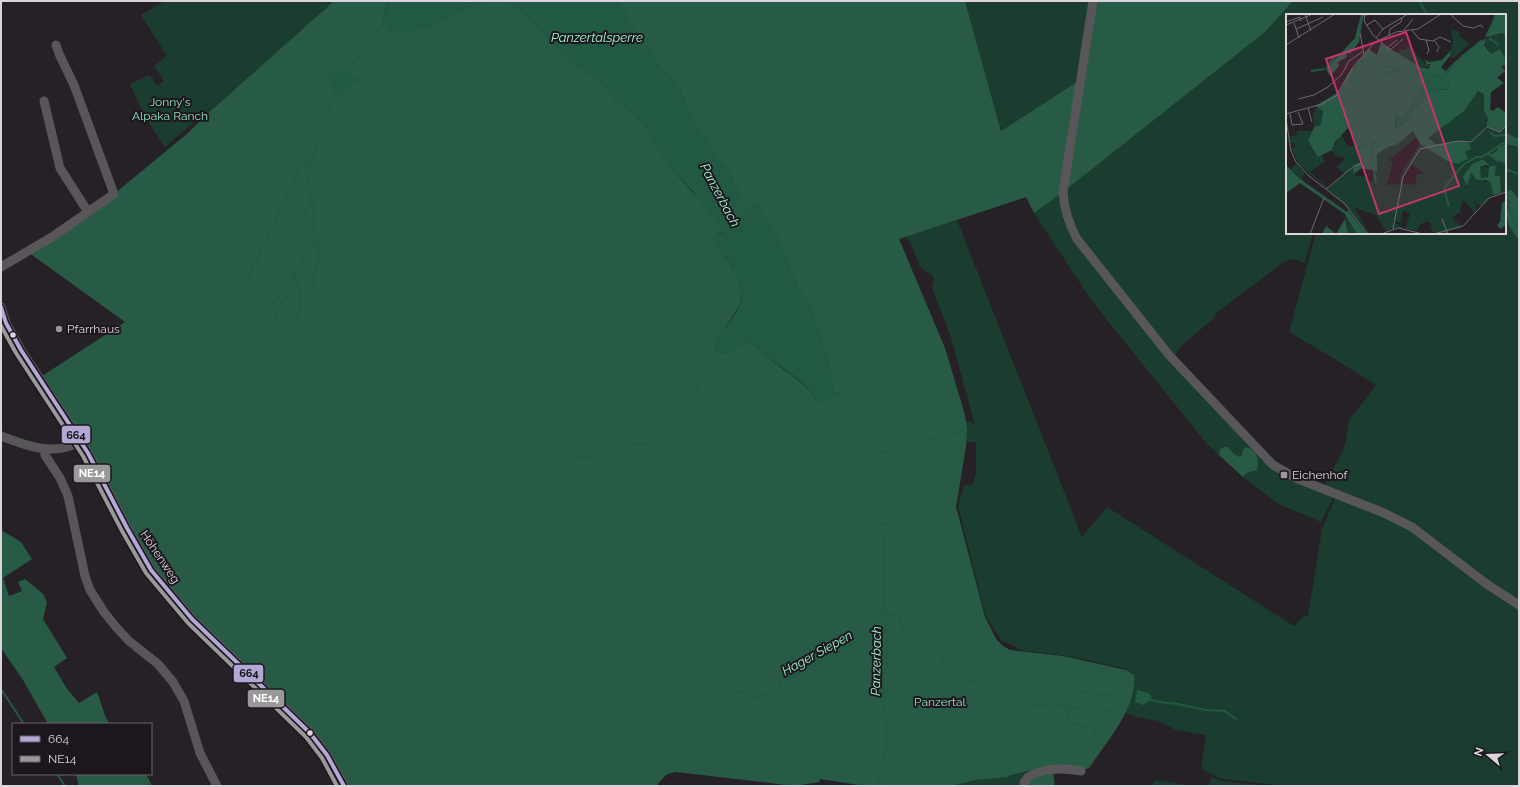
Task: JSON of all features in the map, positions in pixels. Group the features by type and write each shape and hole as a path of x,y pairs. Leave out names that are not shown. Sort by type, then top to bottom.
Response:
{"street":[{"path":"1093,1 1063,192 1063,201 1071,228 1078,239 1169,355 1273,465 1298,478 1384,513 1412,527 1488,585 1519,606"},
{"path":"1,267 52,237 114,194 74,84 56,45"},
{"path":"44,101 60,168 88,212"},
{"name":"Höhenweg","path":"1,307 6,323 21,350 81,441 127,528 152,570 192,619 310,733 327,755 344,786"},
{"path":"1,436 45,450 65,448 81,441"},
{"path":"45,450 45,455 60,478 68,496 85,576 90,590 116,627 129,641 158,664 173,682 184,701 200,753 217,786"},
{"path":"1024,786 1024,782 1028,777 1040,773 1059,769 1081,771"}],"green space":[{"name":"Jonny's Alpaka Ranch","path":"165,1 334,1 205,116 203,114 165,147 146,119 130,84 150,75 157,86 164,81 154,66 167,56 141,15"},
{"name":"Panzertal","path":"334,1 388,1 384,13 384,20 390,31 421,29 463,9 484,1 509,1 526,15 572,63 600,81 616,100 642,122 650,132 659,151 675,173 717,219 724,231 712,237 736,274 742,290 740,304 717,338 715,350 723,354 728,353 746,343 755,345 773,362 803,384 815,399 827,401 833,396 834,392 829,363 812,312 794,280 776,235 758,205 753,202 731,228 725,216 738,201 739,191 729,172 717,158 692,118 680,89 669,75 660,68 653,55 637,34 618,1 965,1 1001,131 1083,78 1097,1 1293,1 1265,32 1063,192 1034,213 1026,197 899,239 945,348 965,415 967,429 966,446 956,507 985,617 996,639 1010,650 1063,656 1126,670 1134,675 1134,687 1126,711 1112,736 1089,768 1084,770 1057,768 1030,770 1008,777 974,780 953,786 865,786 820,779 819,782 795,786 676,772 667,774 656,786 344,786 327,755 170,594 39,378 125,322 28,252 114,194 188,133 205,116"},
{"name":"Panzertal","path":"351,1 671,1 940,426 971,421 975,425 951,337 932,288 934,279 931,274 925,271 918,263 912,247 905,237 957,220 1082,537 1107,507 1294,626 1303,617 1308,616 1322,529 1336,496 1399,522 1519,608 1519,786 1284,786 1223,779 1201,768 1206,735 1176,730 1159,721 1136,717 1121,711 1036,769 1024,774 1022,786 871,786","holes":["944,442 976,442 976,474 972,485 964,485 958,506 984,610 988,620 1002,641 1013,645 1019,650 1054,654 1088,660 1127,669 1135,675 1126,670 1063,656 1010,650 996,639 985,617 958,513 928,447"]},
{"path":"965,1 1090,1 1075,83 1001,131"},
{"path":"1293,1 1519,1 1519,138 1506,133 1506,14 1286,14 1286,234 1313,234 1305,263 1294,259 1285,261 1217,312 1213,319 1181,346 1174,357 1085,246 1073,224 1065,190 1265,32"},
{"path":"1506,133 1519,138 1519,147 1506,144"},
{"path":"1506,144 1519,147 1519,199 1517,195 1512,201 1507,212 1511,228 1519,240 1519,603 1421,531 1324,486 1343,451 1349,420 1376,385 1289,332 1316,234 1506,234"},
{"path":"1511,190 1519,199 1519,240 1509,226 1506,213 1510,203 1506,197 1507,191"},
{"path":"1061,193 1074,237 1264,461 1334,497 1321,522 1279,504 1243,477 1247,473 1251,472 1242,455 1240,457 1234,454 1228,447 1220,449 1219,455 1207,444 1092,301 1034,213"},
{"path":"1228,447 1234,454 1240,457 1246,447 1253,451 1258,459 1257,470 1247,473 1243,477 1219,455 1220,449"},
{"path":"1,530 21,542 32,559 3,578 9,596 22,591 18,582 25,579 43,594 47,602 43,619 67,658 54,667 67,689 79,703 97,692 106,718 109,723 47,723 23,680 1,648"},
{"path":"1053,772 1055,786 1027,786 1034,778"},
{"path":"76,775 146,775 152,786 79,786"},
{"path":"1211,777 1222,781 1267,786 1208,786"},
{"path":"1155,780 1194,786 1153,786"}],"water":[{"path":"388,1 484,1 463,9 421,29 397,34 387,28 385,24 384,16"},
{"name":"Panzertalsperre","path":"509,1 618,1 637,34 653,55 660,68 669,75 680,89 692,118 717,158 729,172 739,191 738,201 725,216 731,227 746,212 753,201 758,205 776,235 794,280 812,312 829,363 834,392 833,396 827,401 820,403 818,402 809,389 753,344 748,342 744,343 728,353 723,354 717,352 714,347 716,338 731,321 738,310 742,294 737,277 711,237 724,232 718,220 714,220 692,190 675,173 659,151 650,132 642,122 616,100 600,81 572,63 526,15"},
{"path":"339,70 346,72 359,80 349,86 338,96 327,76"},
{"path":"1137,690 1148,693 1152,697 1143,705 1135,702"}],"waterway":[{"path":"1419,1 1426,14"},
{"path":"345,75 384,22"},
{"path":"329,112 336,91"},
{"path":"315,305 314,276 320,254 318,244 314,236 313,200 310,193 309,178 313,155 319,141"},
{"path":"1506,141 1519,143"},
{"path":"243,279 247,280 302,164 310,159 311,161"},
{"path":"1506,169 1519,174"},
{"path":"1506,199 1513,216 1513,221 1519,228"},
{"path":"293,233 313,200"},
{"path":"271,307 295,274 315,240"},
{"path":"295,274 302,305 296,322"},
{"path":"274,318 284,300 290,295 296,285"},
{"path":"689,400 690,396 698,388 696,384 704,372"},
{"name":"Panzerbach","path":"833,392 841,395"},
{"name":"Panzerbach","path":"847,407 852,409 868,434"},
{"path":"669,436 680,417 678,414 685,410"},
{"path":"916,442 938,437 951,437 955,433 961,432"},
{"path":"571,463 574,458 591,458 618,442 658,446 663,443"},
{"path":"878,452 891,451 900,448"},
{"name":"Panzerbach","path":"881,524 889,524 892,523 892,521"},
{"name":"Panzerbach","path":"881,785 878,780 887,748 883,675 887,667 883,535"},
{"name":"Hager Siepen","path":"727,695 740,691 749,698 769,694 778,688 782,680 785,678 793,676 809,666 816,666 824,662 861,639 885,609"},
{"path":"885,613 899,616 899,623 902,624 903,631 911,628 915,629 933,646 941,657 944,666 949,671 966,681 971,680 980,685 1027,702"},
{"path":"1,689 23,723"},
{"path":"1031,704 1051,707 1053,703 1055,703 1070,708 1074,692 1076,691 1121,697"},
{"path":"1148,699 1205,710 1225,711 1236,719"},
{"path":"1096,738 1095,729 1069,723 1067,720 1070,708 1104,710 1117,713"},
{"path":"58,775 65,786"}],"transit line":[{"name":"664","path":"1,307 6,323 21,350 88,453 127,528 151,570 192,619 310,733 327,755 344,786"},
{"name":"NE14","path":"1,326 16,353 83,456 122,531 146,573 188,623 306,737 322,758 337,786"}],"place":[{"name":"Pfarrhaus","path":"59,329"},
{"name":"Eichenhof","path":"1284,475"}]}
